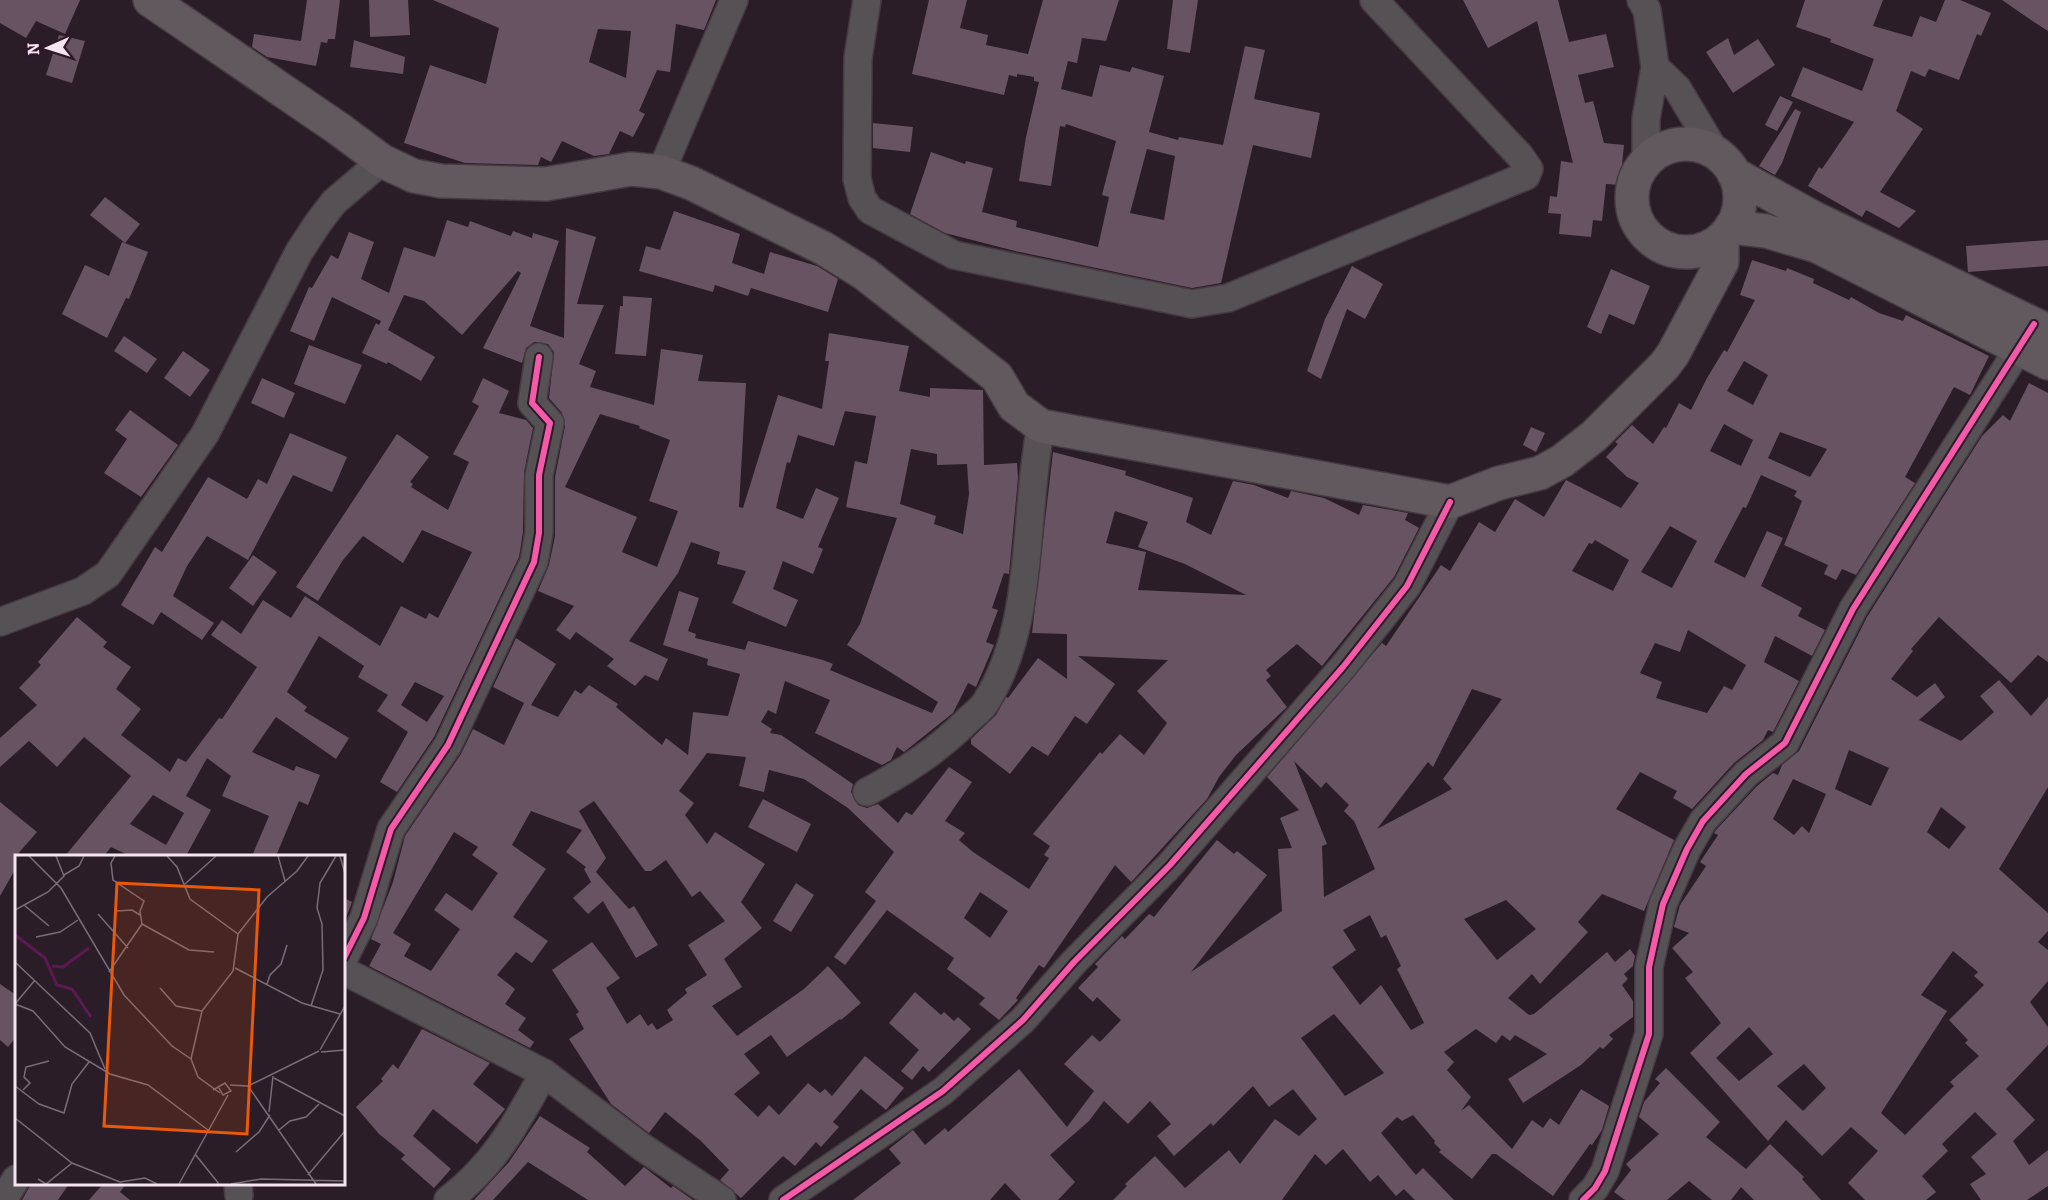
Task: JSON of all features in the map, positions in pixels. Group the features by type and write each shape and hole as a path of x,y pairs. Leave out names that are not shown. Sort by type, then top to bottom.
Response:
{"main road":[{"path":"150,0 382,161 414,176 441,181 508,185 546,184 631,169 661,172 691,183 813,243 865,274 997,377 1014,406 1041,426 1450,502 1499,483 1540,473 1582,447 1664,366 1722,262 1726,233 1738,210 1739,192 1725,164"},
{"path":"1679,144 1699,146 1814,218 2037,342 1817,246 1766,231 1726,233 1702,249 1681,252 1654,242 1636,218 1633,189 1646,162 1661,150 1679,144"},
{"path":"1681,252 1700,301"}],"street":[{"path":"661,172 734,0"},
{"path":"867,0 858,58 857,179 862,198 870,210 954,255 1192,304 1228,298 1526,176 1529,169 1520,156 1374,0"},
{"path":"1646,162 1646,119 1655,67 1648,3"},
{"path":"1655,67 1677,88 1725,164"},
{"path":"0,622 83,591 108,574 205,434 299,252 318,223 334,202 382,161"},
{"path":"1583,1200 1595,1188 1605,1171 1643,1056 1649,1034 1649,967 1663,904 1687,849 1703,821 1746,774 1785,743 1853,609 2037,342"},
{"path":"345,956 364,918 391,829 448,744 534,562 539,533 539,475 550,423 532,404 539,357"},
{"path":"867,792 904,772 945,743 985,703 1012,650 1020,605 1034,458 1041,426"},
{"path":"783,1200 943,1091 1023,1020 1074,962 1170,865 1343,667 1407,586 1450,502"},
{"path":"345,972 544,1073 642,1147 722,1200"},
{"path":"448,1200 473,1181 498,1153 544,1073"},
{"path":"3,1200 15,1181"}],"building":[{"path":"0,0 80,0 65,34 36,21 26,38 0,23"},
{"path":"307,0 340,0 335,39 328,39 327,43 321,42 316,66 267,57 252,47 254,34 301,41"},
{"path":"369,0 408,0 410,35 370,37"},
{"path":"433,0 716,0 704,30 676,24 670,72 657,70 639,111 645,114 633,137 620,131 609,154 594,156 562,141 551,162 541,157 538,165 465,163 404,143 430,65 486,84 499,28","holes":["598,29 631,31 626,78 589,62"]},
{"path":"929,0 967,0 960,28 988,35 986,45 1028,54 1043,0 1119,0 1106,41 1082,38 1077,63 1068,61 1061,89 1092,97 1100,65 1130,72 1132,67 1164,76 1149,132 1178,140 1179,137 1223,145 1245,46 1265,50 1254,99 1320,113 1311,158 1253,145 1221,283 1192,288 1015,251 945,233 910,214 931,152 965,164 966,161 993,168 982,212 1017,221 1016,227 1098,247 1109,197 1102,195 1116,141 1066,124 1065,127 1060,126 1051,186 1019,181 1026,137 1039,82 1034,81 1034,77 1009,75 1004,95 912,74","holes":["1147,149 1175,156 1164,220 1130,213"]},
{"path":"1173,0 1198,0 1190,53 1167,49"},
{"path":"1463,0 1558,0 1569,42 1606,34 1614,67 1578,75 1585,103 1593,101 1604,143 1624,145 1620,185 1606,184 1602,221 1593,220 1591,237 1559,234 1561,214 1548,213 1550,196 1557,197 1561,161 1573,163 1537,21 1488,48"},
{"path":"1805,0 1883,0 1873,26 1912,37 1920,16 1936,22 1945,0 1960,0 1991,13 1981,36 1977,34 1959,80 1929,69 1925,77 1911,71 1896,111 1923,129 1880,192 1916,211 1899,228 1866,210 1862,217 1808,186 1819,167 1822,169 1854,122 1791,96 1803,67 1862,91 1874,59 1830,42 1831,39 1796,27"},
{"path":"2002,0 2048,0 2048,31 2031,20"},
{"path":"59,35 85,41 72,83 46,75"},
{"path":"1728,38 1734,55 1758,39 1775,65 1733,93 1706,52"},
{"path":"354,40 405,57 403,74 350,67"},
{"path":"1780,96 1793,102 1777,131 1765,125"},
{"path":"1795,109 1801,112 1782,163 1775,175 1759,166"},
{"path":"873,123 913,127 910,152 873,148"},
{"path":"105,197 140,224 125,243 90,215"},
{"path":"674,211 740,234 732,263 764,274 770,252 817,266 838,279 828,312 751,288 748,296 715,285 713,292 639,271 646,246 660,250"},
{"path":"447,220 468,227 470,221 511,236 513,231 532,238 533,233 559,241 530,326 564,338 566,228 596,237 577,304 604,305 579,364 596,371 590,387 654,405 661,349 703,355 698,381 746,383 739,507 743,508 778,395 822,409 829,361 825,361 829,333 909,346 899,391 930,397 930,388 983,390 984,465 1017,463 1018,478 1009,574 1004,573 992,608 998,610 986,642 994,645 976,687 968,683 953,713 904,752 897,747 891,760 882,765 815,733 830,700 785,681 776,714 768,710 761,722 772,729 770,733 781,735 853,784 851,792 858,805 867,808 878,804 898,823 906,812 912,815 949,767 972,782 945,821 965,833 959,840 973,852 1029,889 1049,858 1044,855 1050,846 1033,834 1100,752 1102,754 1120,734 1144,755 1167,723 1137,691 1168,660 1078,656 1115,684 1087,724 1075,716 1048,756 1032,746 1010,774 971,744 971,739 996,715 1006,697 1008,698 1038,658 1067,679 1067,634 1032,633 1053,452 1126,471 1125,475 1193,498 1186,522 1211,535 1233,481 1254,485 1288,498 1291,491 1324,498 1359,515 1363,505 1408,513 1405,520 1419,528 1394,577 1322,666 1297,644 1266,670 1271,676 1266,680 1287,707 1236,755 1219,777 1207,799 1131,882 1115,865 1044,968 1039,965 1016,998 1018,1000 999,1020 979,1004 985,998 947,969 954,958 887,910 845,965 834,957 876,901 865,892 894,852 848,808 804,779 769,770 764,792 739,786 746,757 707,753 679,791 694,803 685,815 707,844 715,832 765,864 741,902 762,928 724,959 742,987 712,1006 737,1036 804,989 828,966 861,1003 841,1020 787,1057 771,1035 744,1054 760,1073 734,1094 758,1117 769,1105 779,1115 808,1083 820,1093 825,1089 832,1096 865,1056 904,1088 886,1110 861,1089 833,1122 839,1127 821,1147 816,1142 795,1166 783,1156 741,1198 720,1180 729,1170 701,1141 665,1112 649,1133 611,1104 569,1039 584,1029 576,1014 579,1012 552,970 592,942 620,978 606,988 627,1024 640,1014 648,1026 652,1023 657,1030 673,1020 667,1010 687,993 685,989 707,975 688,945 725,921 700,891 692,897 666,860 651,871 645,871 594,801 579,811 606,858 596,872 629,909 634,906 658,945 636,958 603,901 588,914 573,898 591,882 584,869 586,867 566,852 582,830 531,811 512,845 546,869 513,917 548,941 532,963 516,952 497,975 515,989 505,1004 526,1018 518,1030 534,1042 530,1048 369,966 381,944 371,939 393,882 405,836 461,754 473,729 504,745 524,703 493,687 516,638 556,664 531,705 558,717 575,690 581,694 589,685 618,704 616,707 662,745 666,738 688,755 693,712 728,716 740,674 707,665 708,659 663,645 679,591 699,598 688,631 696,634 695,638 745,650 748,641 823,660 833,664 830,670 932,713 938,702 847,645 860,624 897,518 846,507 855,461 867,464 876,416 845,411 834,446 798,435 790,463 787,462 776,508 803,519 816,488 839,498 818,547 823,549 813,574 783,561 773,589 798,600 786,627 732,603 746,571 717,564 720,552 691,542 678,573 629,641 668,659 658,681 645,675 635,686 607,666 614,659 576,632 570,640 556,630 574,606 538,591 549,565 555,536 555,477 565,426 562,413 549,398 554,352 548,344 534,342 526,348 522,363 483,348 521,273 518,271 462,335 424,301 404,295 388,330 435,357 421,381 388,362 387,364 362,353 376,323 379,325 381,321 332,297 314,341 290,331 309,287 312,288 331,255 338,259 349,232 374,242 361,279 389,293 404,247 435,257","holes":["600,414 640,426 639,428 670,440 649,501 678,511 657,567 622,552 637,517 565,487","911,449 937,454 937,465 967,464 969,494 963,534 934,524 936,516 900,504","1115,511 1148,522 1138,547 1185,564 1246,595 1138,590 1146,552 1106,543","454,832 478,847 472,855 498,873 472,911 446,893 434,910 460,929 431,971 404,956 411,944 393,933","980,892 1008,911 990,938 964,918"]},
{"path":"2048,240 2048,266 1968,272 1966,246"},
{"path":"122,242 148,252 129,299 126,298 107,338 62,314 85,265 109,276"},
{"path":"1752,260 1786,271 1787,268 1814,279 1813,283 1849,300 1851,297 1879,313 1903,321 1906,315 1989,356 1970,395 1954,387 1905,477 1915,483 1856,575 1842,569 1836,580 1824,574 1828,565 1784,545 1802,501 1794,496 1797,491 1761,475 1746,508 1743,507 1714,562 1745,578 1767,531 1783,538 1761,586 1802,608 1798,616 1825,630 1812,656 1775,636 1764,662 1799,681 1773,732 1768,730 1763,740 1734,763 1692,809 1673,798 1677,791 1640,772 1616,809 1674,840 1644,911 1602,894 1578,922 1588,932 1540,984 1532,974 1508,998 1529,1015 1534,1014 1607,952 1615,962 1630,949 1635,956 1633,966 1624,974 1628,979 1622,985 1633,1001 1633,1017 1609,1035 1613,1039 1603,1049 1600,1047 1581,1065 1523,1103 1508,1079 1547,1054 1515,1035 1510,1041 1502,1035 1496,1043 1476,1029 1444,1052 1454,1062 1447,1070 1471,1097 1461,1111 1469,1105 1512,1149 1532,1120 1543,1128 1550,1118 1559,1125 1581,1089 1609,1106 1602,1130 1553,1196 1496,1154 1492,1154 1472,1179 1439,1152 1441,1150 1434,1143 1435,1141 1413,1115 1402,1121 1397,1117 1381,1133 1416,1175 1423,1168 1454,1200 1415,1200 1404,1189 1396,1196 1378,1175 1370,1182 1343,1149 1326,1165 1315,1154 1282,1200 1113,1200 1127,1186 1125,1184 1155,1156 1185,1188 1229,1150 1240,1164 1275,1119 1299,1136 1317,1119 1293,1089 1269,1107 1253,1086 1213,1126 1211,1123 1174,1156 1157,1136 1171,1124 1150,1101 1128,1124 1104,1101 1089,1121 1050,1155 1075,1182 1058,1200 1021,1200 1005,1183 990,1200 853,1200 901,1163 889,1149 913,1130 925,1145 945,1128 948,1132 1019,1069 1067,1127 1094,1091 1064,1064 1092,1035 1100,1042 1121,1020 1097,997 1093,1002 1078,988 1098,967 1095,964 1122,936 1125,939 1149,914 1154,917 1217,840 1234,854 1237,851 1267,875 1191,972 1282,911 1278,849 1292,848 1280,818 1299,810 1267,777 1382,643 1386,646 1441,565 1450,571 1479,522 1495,532 1515,499 1544,517 1566,480 1621,508 1639,483 1627,477 1606,457 1618,444 1615,442 1632,425 1653,444 1664,427 1666,428 1679,403 1691,410 1707,378 1724,350 1727,352 1755,300 1740,295","holes":["1744,361 1768,375 1753,405 1727,391","1724,424 1753,440 1741,466 1710,451","1780,432 1827,449 1810,477 1768,458","1670,526 1697,541 1672,588 1641,572","1595,540 1629,560 1613,591 1572,571 1589,543 1592,544","1688,630 1746,665 1732,690 1724,686 1707,713 1656,698 1662,682 1640,673 1655,643 1680,652","1472,689 1502,699 1443,779 1452,789 1377,829 1428,762 1433,767","1294,761 1321,788 1326,782 1349,805 1344,811 1354,821 1375,869 1324,897 1322,846 1327,844","1506,900 1536,929 1497,960 1464,919","1370,915 1381,938 1386,935 1401,966 1397,969 1424,1023 1411,1030 1381,985 1360,1005 1332,967 1356,950 1343,930","1334,1014 1384,1073 1345,1096 1301,1038"]},
{"path":"1352,266 1383,284 1365,319 1347,309 1321,379 1307,371 1325,319"},
{"path":"1611,269 1650,286 1634,325 1609,314 1601,334 1587,327"},
{"path":"623,296 652,298 646,356 615,354"},
{"path":"124,336 157,359 147,373 114,351"},
{"path":"309,345 362,365 345,404 294,384"},
{"path":"183,351 210,370 190,397 164,378"},
{"path":"262,378 295,393 284,418 251,403"},
{"path":"483,378 509,391 499,413 526,420 533,428 524,472 523,532 519,557 434,737 397,792 380,782 408,732 377,711 388,695 358,677 364,666 319,636 287,692 307,707 304,711 349,738 336,759 276,717 252,752 294,771 296,766 320,775 308,805 299,801 276,855 252,855 269,816 222,796 231,776 207,758 186,796 211,810 187,855 128,855 111,847 105,855 66,855 131,776 84,737 57,767 29,741 0,767 0,738 37,705 19,688 41,665 38,662 77,617 107,642 103,647 131,667 116,689 141,709 121,735 170,772 178,758 186,762 219,718 222,719 257,667 211,635 222,620 241,634 263,600 291,618 305,596 380,646 401,606 426,619 429,613 438,618 472,552 422,530 403,563 363,536 343,560 318,601 296,587 397,434 429,457 410,482 413,484 411,487 448,510 469,462 453,454 479,406 472,402","holes":["415,682 444,696 427,722 401,705","153,795 184,813 166,845 130,824"]},
{"path":"2029,383 2048,393 2048,662 2038,655 2011,683 1939,617 1911,649 1913,651 1891,679 1917,697 1935,683 1945,697 1919,720 1961,741 1994,712 1980,696 1999,680 2031,716 2048,697 2048,787 1999,869 2048,913 2048,931 2038,942 2048,950 2048,981 2030,1002 2048,1027 2048,1045 2006,1089 2035,1120 2013,1141 2029,1165 2048,1150 2048,1186 2027,1200 1981,1200 1970,1184 1986,1174 1971,1157 1997,1134 1975,1112 1942,1144 1948,1151 1922,1176 1936,1192 1926,1200 1865,1200 1848,1183 1878,1151 1851,1127 1822,1156 1786,1120 1768,1141 1690,1053 1721,1023 1685,978 1693,972 1672,948 1689,933 1674,927 1680,905 1706,866 1700,862 1718,835 1714,833 1757,786 1773,773 1778,775 1782,765 1799,751 1867,617 1982,436 2003,415 2010,421","holes":["1849,750 1889,768 1871,806 1835,789","1793,779 1826,794 1809,833 1802,826 1794,835 1773,819","1941,807 1966,827 1949,849 1927,832","1953,951 1978,972 1974,976 1984,985 1949,1020 1968,1040 1965,1043 1979,1056 1950,1082 1954,1086 1905,1135 1881,1113 1947,1011 1921,995","1749,1027 1773,1054 1739,1081 1716,1058","1804,1064 1826,1088 1803,1111 1777,1086"]},
{"path":"130,410 178,445 141,497 104,473 127,439 115,430"},
{"path":"1531,427 1545,433 1536,452 1523,445"},
{"path":"290,433 347,457 332,492 293,475 248,560 207,536 187,566 173,596 214,623 202,640 161,612 153,625 121,605 155,547 162,552 208,477 247,499 258,479 267,484"},
{"path":"253,555 277,572 253,606 229,588"},
{"path":"763,799 811,824 797,852 748,827"},
{"path":"0,802 37,832 15,855 15,870 0,896"},
{"path":"796,883 814,895 791,932 773,921"},
{"path":"345,898 352,902 345,920"},
{"path":"0,984 15,994 15,1038 8,1047 0,1040"},
{"path":"915,992 941,1015 944,1012 954,1021 958,1017 971,1029 929,1072 923,1066 912,1080 901,1071 919,1050 889,1023"},
{"path":"422,1029 490,1063 473,1084 505,1109 477,1144 433,1109 413,1136 451,1169 434,1188 401,1159 405,1155 379,1134 356,1107 383,1081 381,1079 393,1064 398,1069"},
{"path":"1666,1068 1720,1122 1706,1137 1746,1169 1770,1144 1804,1177 1802,1179 1821,1200 1754,1200 1741,1187 1731,1200 1712,1200 1689,1181 1667,1200 1625,1200 1614,1192 1631,1170 1626,1164 1659,1134 1639,1117 1644,1102 1660,1083 1655,1079"},
{"path":"540,1116 590,1148 587,1152 625,1186 644,1167 671,1188 673,1186 693,1200 588,1200 528,1162 493,1200 474,1200 509,1162"},
{"path":"30,1185 68,1185 58,1200 22,1200"},
{"path":"102,1185 125,1185 120,1192 130,1200 89,1200"}],"cycle path":[{"path":"1583,1200 1595,1188 1605,1171 1649,1034 1649,967 1663,904 1687,849 1703,821 1746,774 1785,743 1853,609 2034,324"},
{"path":"345,956 364,918 391,829 448,745 534,562 539,533 539,475 550,423 532,403 539,357"},
{"path":"783,1200 943,1091 1023,1020 1074,962 1170,865 1343,667 1407,586 1450,502"}]}
